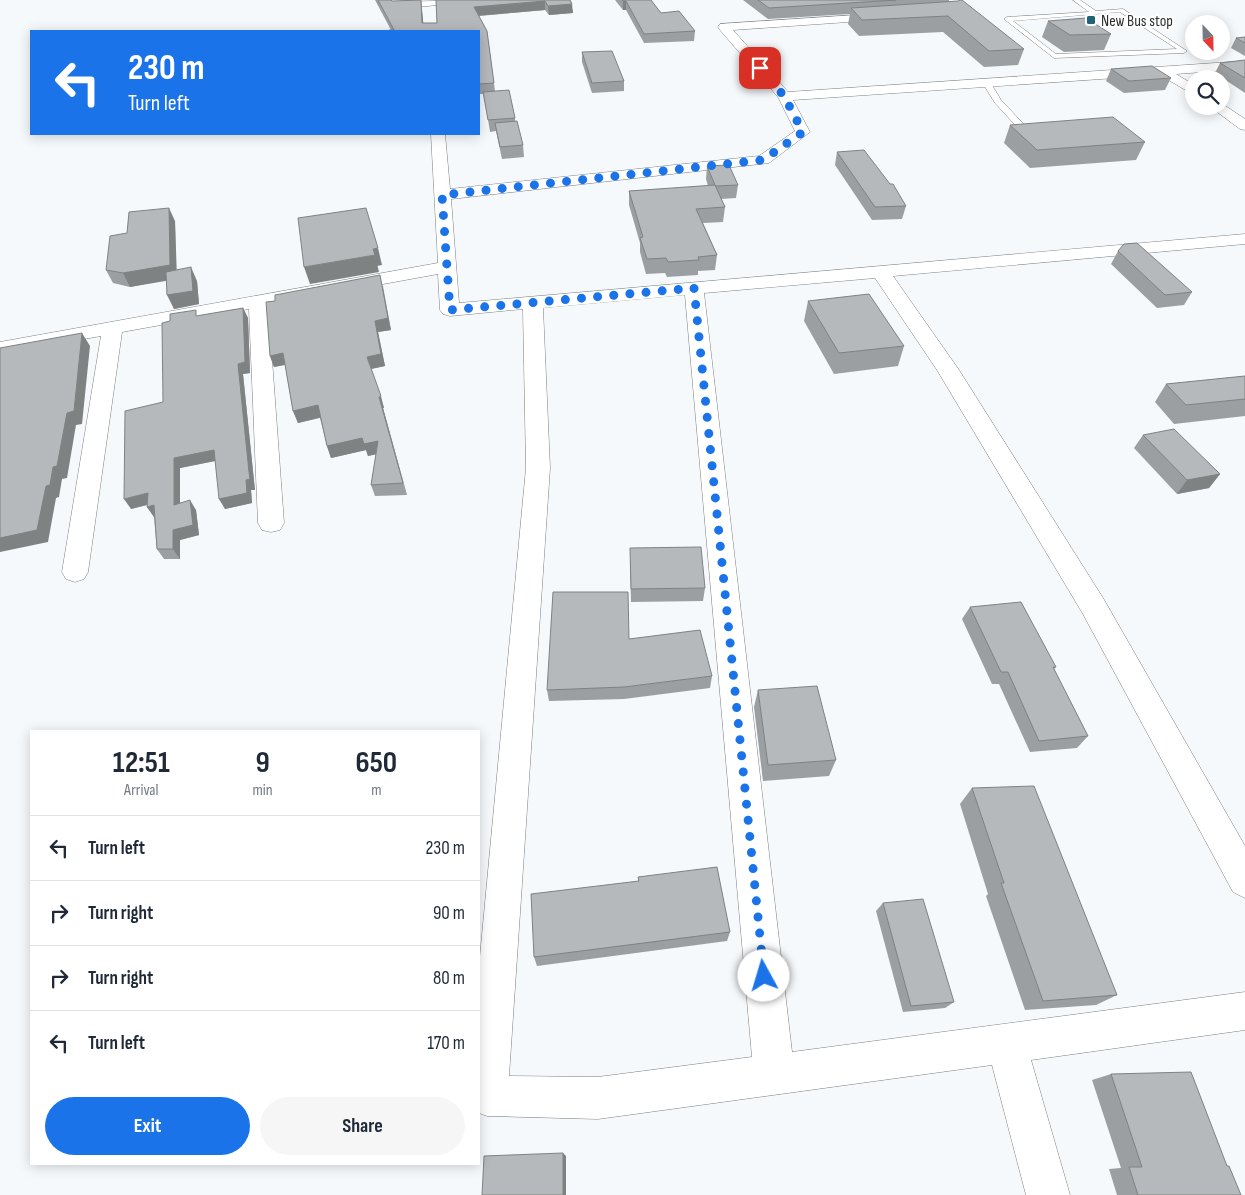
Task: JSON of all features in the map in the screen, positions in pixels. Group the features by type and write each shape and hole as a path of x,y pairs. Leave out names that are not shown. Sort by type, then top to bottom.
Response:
{"street":[{"path":"395,0 398,6 429,8 457,0"},
{"path":"442,195 763,160 803,132 784,96 724,27 901,16"},
{"path":"784,96 1245,65"},
{"path":"1163,71 1185,85"},
{"path":"1229,115 1245,126"},
{"path":"438,135 450,310 1245,239"},
{"path":"0,348 447,267"},
{"path":"880,271 948,370 1094,606 1245,880"},
{"path":"694,288 774,1074"},
{"path":"258,300 270,523"},
{"path":"532,302 538,468 483,1097 598,1098 1245,1011"},
{"path":"75,572 112,328"},
{"path":"1006,1043 1048,1195"}],"lane":[{"path":"1076,0 1095,13 1121,10 1184,51 1054,56 1007,19 1095,13"},
{"path":"986,82 998,101 1031,137"}],"building":[{"path":"378,0 421,0 422,23 437,23 436,0 570,0 572,4 548,6 545,1 474,7 487,31 494,83 480,84 480,30 394,30"},
{"path":"622,0 651,0 661,13 679,11 695,31 644,34 626,1"},
{"path":"758,0 896,0 769,8"},
{"path":"960,0 1024,49 989,51 948,16 862,20 851,8 958,1"},
{"path":"1086,18 1111,34 1070,35 1048,21"},
{"path":"1245,37 1245,43 1236,38"},
{"path":"612,51 624,81 592,83 582,52"},
{"path":"1245,60 1245,78 1220,63"},
{"path":"1152,66 1171,78 1129,81 1111,69"},
{"path":"509,90 515,118 488,120 483,92"},
{"path":"1113,117 1145,142 1037,150 1010,125"},
{"path":"517,121 523,145 500,147 495,123"},
{"path":"864,150 890,184 893,184 906,206 875,207 837,152"},
{"path":"729,165 738,185 716,186 707,166"},
{"path":"715,185 725,207 696,209 717,255 698,257 699,260 668,262 666,258 647,259 640,238 643,237 629,191"},
{"path":"169,208 170,265 123,273 106,270 110,236 127,233 129,212"},
{"path":"366,208 378,248 373,249 375,255 304,267 298,218"},
{"path":"1137,243 1192,292 1165,295 1118,251 1124,244"},
{"path":"191,267 193,291 167,295 166,272"},
{"path":"380,275 388,318 375,321 381,354 367,357 381,396 379,397 403,483 371,485 378,441 364,444 362,438 327,446 318,405 293,411 283,353 270,356 266,302 275,301 275,295"},
{"path":"869,294 904,346 839,353 808,301"},
{"path":"243,308 245,362 238,364 250,479 246,480 247,493 219,499 214,450 174,458 174,505 190,500 193,525 173,530 173,549 157,549 154,505 147,507 148,493 124,499 125,411 163,402 162,323 170,321 170,314 196,310 196,316"},
{"path":"82,333 74,411 67,413 57,466 53,467 50,485 46,486 37,530 0,538 0,348"},
{"path":"1245,376 1245,399 1186,405 1166,384"},
{"path":"1174,429 1220,474 1187,480 1143,435"},
{"path":"701,547 705,588 631,589 630,548"},
{"path":"553,592 628,592 629,639 700,630 712,676 624,687 547,690"},
{"path":"1021,602 1056,667 1053,667 1088,736 1039,741 1008,672 1001,672 970,607"},
{"path":"817,686 836,760 768,765 758,690"},
{"path":"1034,786 1117,995 1043,1001 1001,883 1004,883 972,788"},
{"path":"717,867 730,932 534,957 531,894 639,881 638,877"},
{"path":"923,899 954,1002 911,1006 883,903"},
{"path":"1191,1072 1227,1166 1229,1166 1241,1195 1138,1195 1129,1167 1142,1167 1111,1074"},
{"path":"563,1153 563,1195 482,1195 484,1156"}],"place":[{"name":"New Bus stop","path":"1091,20"}],"route":[{"path":"760,68 784,96 803,132 763,160 442,195 450,310 694,288 764,976"}]}
